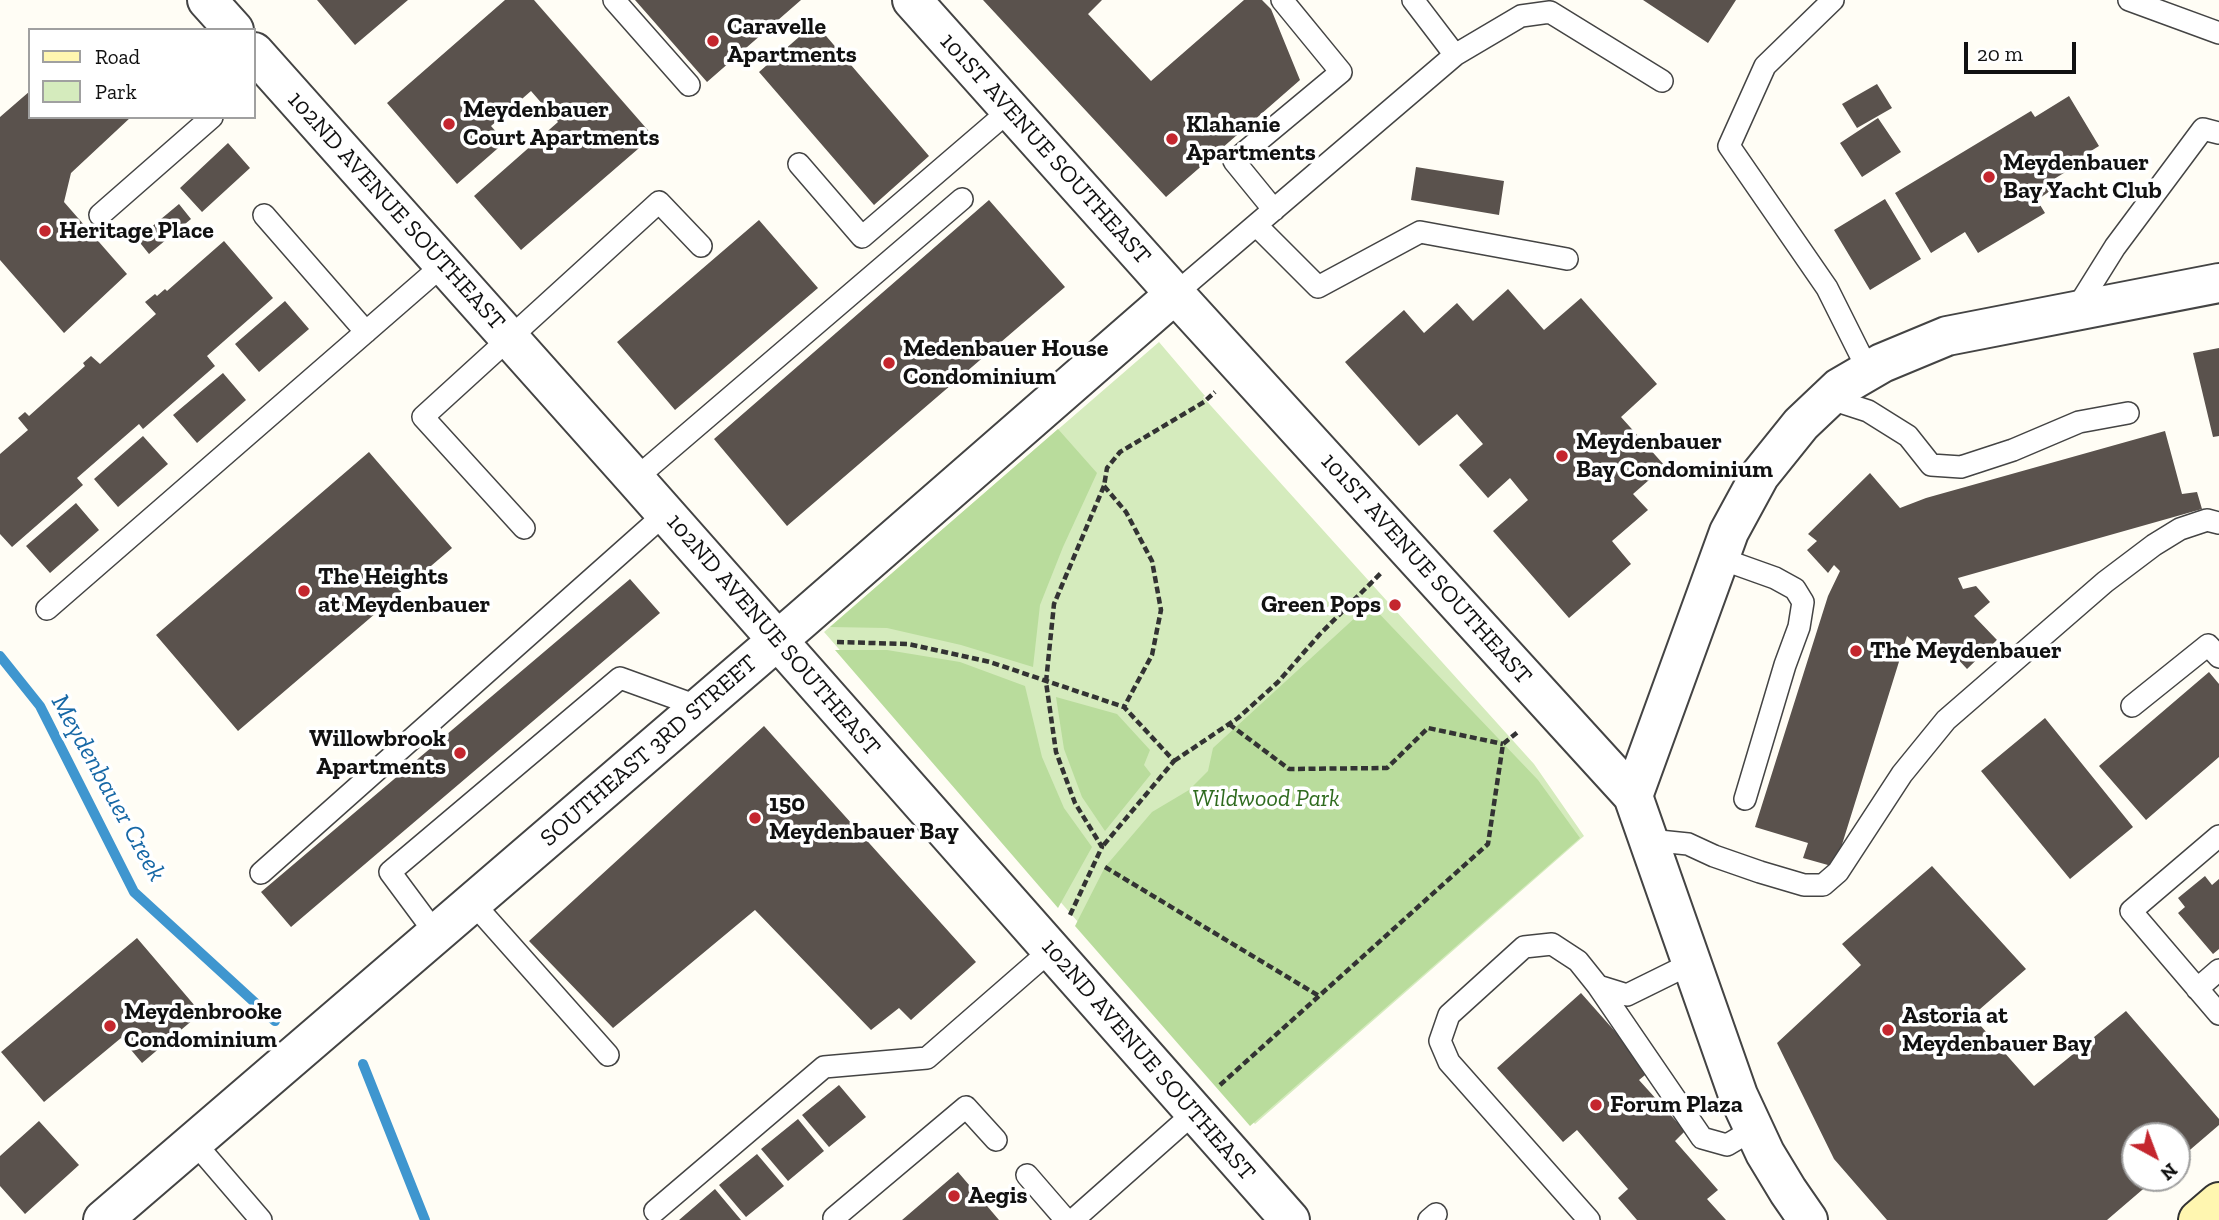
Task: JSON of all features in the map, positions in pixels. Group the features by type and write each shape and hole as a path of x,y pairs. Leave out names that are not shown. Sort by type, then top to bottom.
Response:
{"main road":[{"path":"2197,1220 2219,1202"}],"street":[{"path":"207,0 232,28"},
{"name":"101ST AVENUE SOUTHEAST","path":"912,0 1175,295 1633,796 1738,1095 1788,1191 1808,1220"},
{"name":"102ND AVENUE SOUTHEAST","path":"259,67 444,264 778,640 1059,934 1195,1112 1290,1220"},
{"path":"1633,796 1729,532 1760,475 1801,424 1839,388 1868,370 1947,336 2219,283"},
{"name":"SOUTHEAST 3RD STREET","path":"103,1220 700,708 1175,295"}],"lane":[{"path":"614,0 689,85"},
{"path":"1273,210 1234,161 1341,72 1282,0"},
{"path":"1413,0 1455,55"},
{"path":"1833,0 1765,66 1729,146 1827,288 1868,370"},
{"path":"2129,0 2219,33"},
{"name":"SOUTHEAST 3RD STREET","path":"1175,295 1455,55 1521,16 1550,12 1662,81"},
{"path":"799,164 862,237 1010,110"},
{"path":"100,215 210,119"},
{"path":"2074,311 2115,247 2203,129 2219,133"},
{"path":"635,479 962,199"},
{"path":"524,528 423,417 659,202 701,246"},
{"path":"264,215 366,332"},
{"path":"1256,225 1318,287 1420,232 1567,259"},
{"path":"47,609 444,264"},
{"path":"1828,398 1868,411 1908,436 1931,465 1961,467 2013,450 2079,422 2128,413"},
{"path":"261,873 666,513"},
{"path":"1649,840 1688,844 1760,872 1804,885 1823,885 1838,872 1902,774 1946,719 2105,582 2154,545 2180,529 2207,520 2219,523"},
{"path":"1719,558 1775,578 1794,589 1803,602 1798,627 1784,665 1745,799"},
{"path":"2132,706 2208,645 2219,657"},
{"path":"436,934 390,872 620,678 700,708"},
{"path":"2219,836 2131,911 2219,1014"},
{"path":"472,903 608,1055"},
{"path":"655,1211 824,1067 927,1058 1059,934"},
{"path":"1590,1220 1449,1062 1440,1041 1449,1015 1524,947 1552,944 1578,961 1702,1138 1727,1145 1755,1129"},
{"path":"1598,986 1627,995 1692,963"},
{"path":"2197,989 2219,970"},
{"path":"834,1218 966,1107 996,1140"},
{"path":"1073,1220 1195,1112"},
{"path":"194,1142 261,1220"},
{"path":"1027,1175 1066,1220"}],"path":[{"path":"1102,847 1075,803 1056,752 1045,682 1054,604 1104,486 1107,468 1120,453 1204,401 1242,368"},
{"path":"1104,486 1126,512 1152,561 1161,610 1152,655 1124,707"},
{"path":"1059,934 1102,847 1174,761 1229,724 1278,682 1356,596 1407,548"},
{"path":"828,641 908,644 990,662 1124,707 1174,761"},
{"path":"1229,724 1289,769 1387,768 1428,728 1503,744"},
{"path":"1229,1077 1488,844 1503,744 1519,731"},
{"path":"1105,867 1319,996"}],"green space":[{"name":"Wildwood Park","path":"1159,342 1205,396 1203,397 1534,764 1584,836 1255,1124 824,632"},
{"path":"1058,429 1097,473 1040,605 1033,667 961,645 887,628 830,627"},
{"path":"1370,604 1538,780 1580,838 1250,1126 1075,926 1105,867 1152,812 1189,790 1208,771 1213,748"},
{"path":"835,650 887,650 960,662 1025,686 1042,757 1064,808 1092,847 1058,908"},
{"path":"1056,697 1117,714 1150,750 1144,765 1151,774 1105,831 1082,797 1064,749"}],"building":[{"path":"317,0 408,0 355,45"},
{"name":"Meydenbauer Court Apartments","path":"505,0 534,0 653,136 521,250 474,196 558,122 531,91 491,126 505,142 457,184 387,103"},
{"name":"Caravelle Apartments","path":"635,0 801,0 707,82"},
{"name":"Klahanie Apartments","path":"983,0 1102,0 1088,14 1151,81 1244,0 1262,0 1271,9 1300,80 1166,197"},
{"path":"1643,0 1736,0 1708,43"},
{"path":"815,23 929,156 874,205 759,72"},
{"path":"1877,84 1892,108 1857,128 1842,104"},
{"name":"Heritage Place","path":"28,93 28,119 129,119 71,173 64,202 127,274 64,333 0,260 0,117"},
{"name":"Meydenbauer Bay Yacht Club","path":"2069,96 2099,146 2065,167 2067,171 2046,184 2050,191 2037,200 2045,213 1978,253 1965,232 1931,253 1895,193 2031,111 2035,117"},
{"path":"1878,118 1901,152 1862,177 1840,143"},
{"path":"228,143 250,168 202,212 180,188"},
{"path":"1416,167 1504,181 1499,215 1411,200"},
{"path":"1885,199 1921,259 1870,290 1834,230"},
{"name":"Medenbauer House Condominium","path":"989,200 1065,287 787,526 714,439"},
{"path":"179,204 191,219 149,254 137,239"},
{"path":"759,220 818,288 675,410 617,342"},
{"path":"224,241 273,298 207,356 215,366 143,429 139,424 77,478 83,485 12,547 0,534 0,454 28,430 18,418 25,412 29,416 85,366 83,363 91,356 100,364 156,314 145,302 165,289 167,291"},
{"name":"Meydenbauer Bay Condominium","path":"1508,289 1544,330 1581,298 1657,384 1621,417 1665,466 1633,494 1648,510 1612,541 1631,564 1569,618 1493,531 1528,500 1510,478 1488,498 1459,465 1483,444 1457,414 1419,446 1345,362 1404,310 1424,333 1457,303 1473,321"},
{"path":"285,301 309,329 259,372 235,344"},
{"path":"2219,348 2219,436 2213,437 2193,353"},
{"path":"223,373 246,400 197,443 173,415"},
{"name":"The Meydenbauer","path":"2165,431 2182,494 2197,492 2202,509 1958,578 1963,589 1976,586 1990,602 1974,616 1997,640 1967,669 1945,645 1931,657 1907,636 1835,867 1803,858 1808,843 1755,827 1828,596 1840,571 1834,565 1828,573 1807,550 1817,541 1808,534 1870,473 1900,508 1926,498"},
{"path":"143,436 168,464 118,507 94,479"},
{"name":"The Heights at Meydenbauer","path":"369,452 452,548 238,731 156,635"},
{"path":"76,503 99,530 50,573 26,546"},
{"name":"Willowbrook Apartments","path":"630,579 660,613 291,927 261,892"},
{"path":"2209,672 2219,684 2219,757 2146,820 2099,766"},
{"path":"2045,718 2133,827 2070,879 1981,771"},
{"name":"150 Meydenbauer Bay","path":"764,726 976,962 911,1020 899,1008 871,1030 755,910 613,1028 529,941"},
{"name":"Astoria at Meydenbauer Bay","path":"1932,866 2026,969 1972,1016 2034,1086 2126,1011 2219,1119 2219,1125 2191,1149 2191,1122 2121,1122 2121,1192 2140,1192 2107,1220 1887,1220 1834,1159 1777,1043 1861,965 1842,944"},
{"path":"2205,876 2212,885 2219,879 2219,949 2213,954 2178,913 2185,907 2178,898"},
{"name":"Meydenbrooke Condominium","path":"137,938 201,1013 142,1063 121,1038 44,1102 1,1052"},
{"name":"Forum Plaza","path":"1581,993 1650,1071 1639,1080 1685,1131 1675,1141 1718,1190 1707,1199 1726,1220 1637,1220 1618,1198 1628,1189 1577,1130 1563,1142 1497,1068"},
{"path":"839,1085 866,1117 829,1147 802,1115"},
{"path":"798,1119 824,1151 788,1181 761,1149"},
{"path":"39,1121 79,1165 25,1214 0,1186 0,1156"},
{"path":"757,1154 784,1186 746,1217 719,1185"},
{"name":"Aegis","path":"958,1172 999,1220 902,1220"},
{"path":"715,1189 741,1220 679,1220"}],"waterway":[{"name":"Meydenbauer Creek","path":"0,656 40,706 134,892 275,1021"},
{"name":"Meydenbauer Creek","path":"363,1064 425,1220"}],"place":[{"name":"Caravelle Apartments","path":"713,41"},
{"name":"Meydenbauer Court Apartments","path":"449,124"},
{"name":"Klahanie Apartments","path":"1172,139"},
{"name":"Meydenbauer Bay Yacht Club","path":"1989,177"},
{"name":"Heritage Place","path":"45,231"},
{"name":"Medenbauer House Condominium","path":"889,363"},
{"name":"Meydenbauer Bay Condominium","path":"1562,456"},
{"name":"The Heights at Meydenbauer","path":"304,591"},
{"name":"Green Pops","path":"1395,605"},
{"name":"The Meydenbauer","path":"1856,651"},
{"name":"Willowbrook Apartments","path":"460,753"},
{"name":"150 Meydenbauer Bay","path":"755,818"},
{"name":"Meydenbrooke Condominium","path":"110,1026"},
{"name":"Astoria at Meydenbauer Bay","path":"1888,1030"},
{"name":"Forum Plaza","path":"1596,1105"},
{"name":"Aegis","path":"954,1196"}]}
